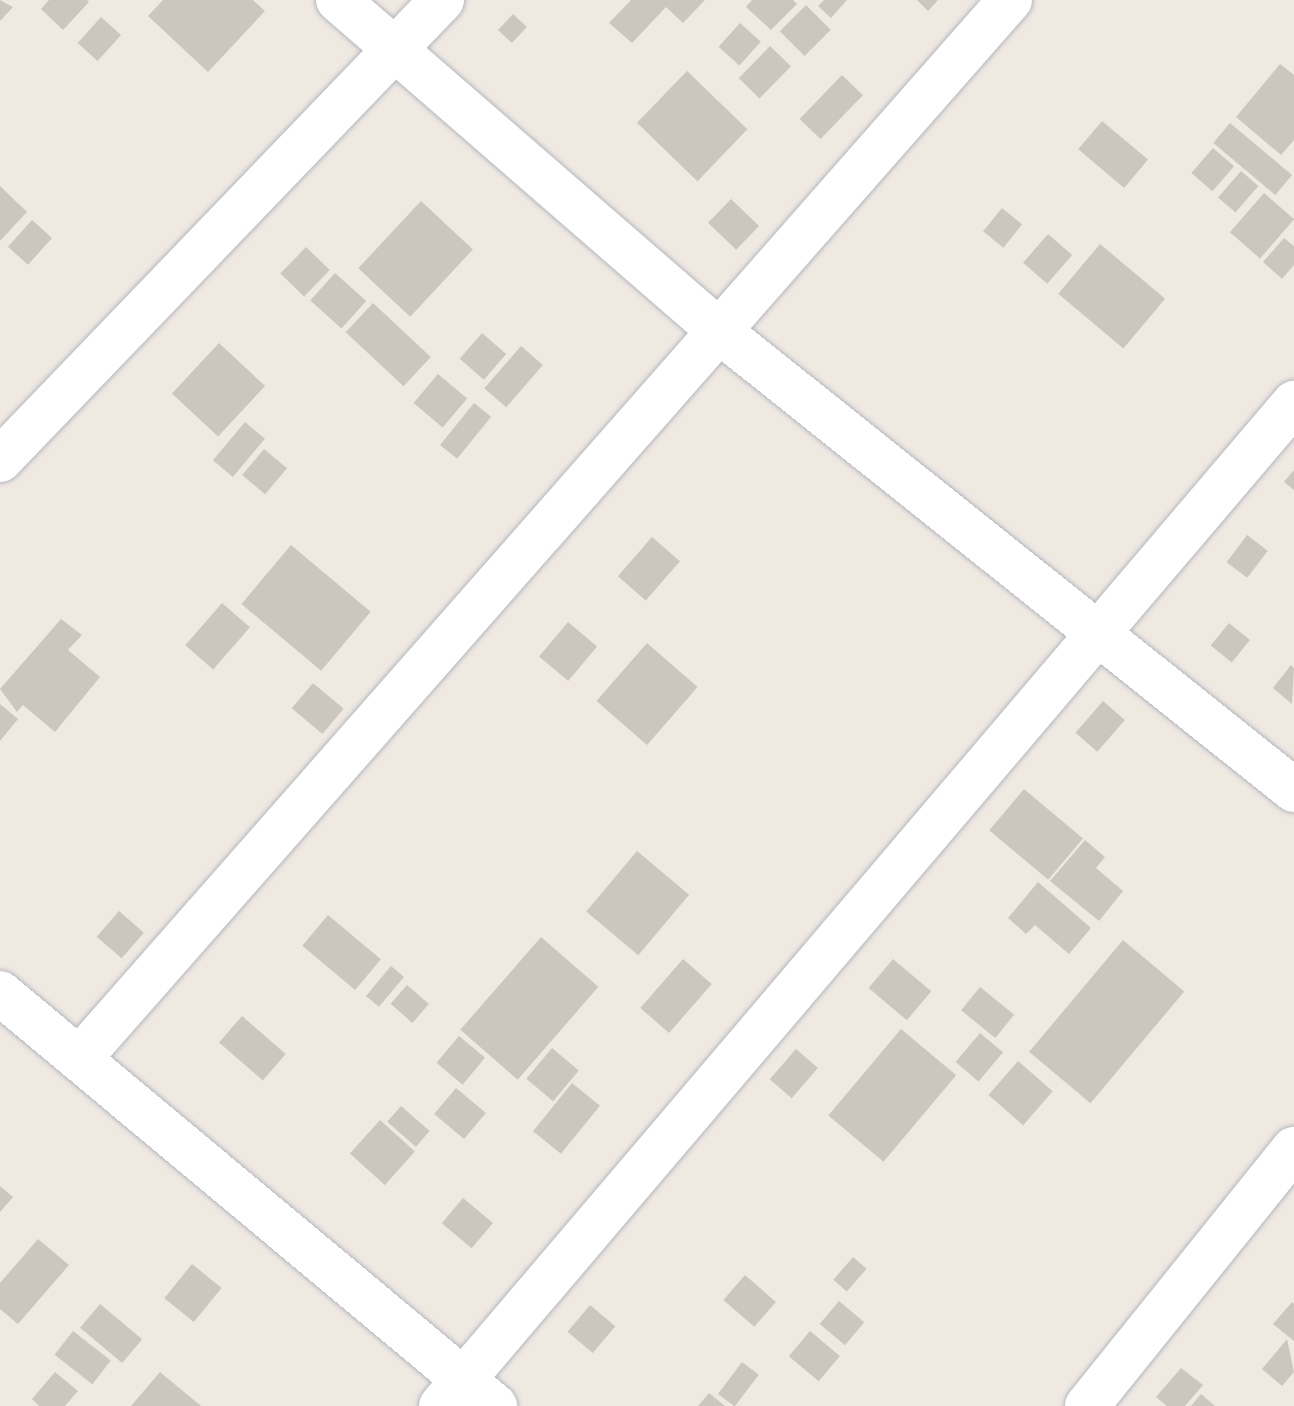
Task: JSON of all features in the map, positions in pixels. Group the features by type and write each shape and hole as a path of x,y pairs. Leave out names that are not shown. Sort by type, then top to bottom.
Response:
{"street":[{"path":"338,0 719,331 1105,633 1294,790"},
{"path":"0,460 398,53 442,0"},
{"path":"79,1059 1010,0"},
{"path":"0,993 467,1398 1294,403"},
{"path":"1087,1406 1294,1149"}],"building":[{"path":"0,0 13,7 0,21"},
{"path":"49,0 89,2 63,30 41,9"},
{"path":"163,0 253,0 265,11 208,72 148,16"},
{"path":"631,0 705,0 683,23 666,7 632,43 609,23"},
{"path":"752,0 793,0 797,4 771,30 746,7"},
{"path":"824,0 847,0 831,18 818,6"},
{"path":"917,0 938,0 928,11"},
{"path":"806,5 831,30 805,56 780,31"},
{"path":"513,14 527,27 512,43 498,30"},
{"path":"101,17 121,35 98,61 78,43"},
{"path":"740,23 761,42 739,66 719,47"},
{"path":"770,46 791,66 760,99 739,78"},
{"path":"1280,64 1294,75 1294,140 1281,155 1236,117"},
{"path":"687,71 747,129 697,181 637,123"},
{"path":"842,75 863,95 820,139 800,119"},
{"path":"1102,121 1148,160 1124,188 1078,149"},
{"path":"1230,123 1292,175 1275,195 1213,143"},
{"path":"1213,148 1234,166 1212,191 1191,173"},
{"path":"1241,171 1258,186 1235,213 1218,197"},
{"path":"0,186 27,212 0,241"},
{"path":"1264,193 1294,219 1260,258 1230,232"},
{"path":"731,199 759,226 736,250 708,223"},
{"path":"421,201 473,249 410,317 358,268"},
{"path":"1002,208 1022,224 1003,248 983,231"},
{"path":"32,220 52,238 28,265 8,247"},
{"path":"1048,234 1072,255 1047,284 1023,263"},
{"path":"1284,238 1294,246 1294,265 1282,279 1263,262"},
{"path":"1100,244 1165,299 1123,348 1058,294"},
{"path":"306,247 330,270 304,297 280,274"},
{"path":"335,273 366,301 341,329 310,300"},
{"path":"373,303 431,357 403,386 346,332"},
{"path":"482,333 506,354 484,380 460,359"},
{"path":"219,343 265,386 218,436 172,393"},
{"path":"521,346 543,365 506,407 484,388"},
{"path":"438,374 467,398 443,428 414,403"},
{"path":"474,403 491,417 457,459 440,445"},
{"path":"245,422 265,439 233,477 213,460"},
{"path":"264,449 287,468 265,494 242,475"},
{"path":"1294,470 1294,490 1284,482"},
{"path":"1247,535 1268,551 1247,578 1227,562"},
{"path":"652,537 680,561 646,601 618,576"},
{"path":"291,545 371,612 321,671 242,604"},
{"path":"222,603 250,627 213,670 185,645"},
{"path":"61,619 82,635 68,650 100,677 55,732 23,705 17,712 0,689"},
{"path":"568,622 597,646 568,681 539,656"},
{"path":"1229,623 1250,640 1232,663 1211,646"},
{"path":"647,643 698,687 647,745 596,701"},
{"path":"1291,665 1294,668 1292,704 1273,688"},
{"path":"313,683 344,709 322,734 292,708"},
{"path":"1103,701 1125,720 1097,752 1075,733"},
{"path":"0,704 18,719 0,741"},
{"path":"1024,789 1083,838 1048,880 989,830"},
{"path":"1085,840 1105,857 1096,868 1123,891 1099,921 1050,881"},
{"path":"637,851 689,895 638,955 586,912"},
{"path":"1038,882 1091,928 1069,954 1035,925 1026,934 1008,918"},
{"path":"119,911 144,933 122,958 97,937"},
{"path":"328,915 381,959 355,990 302,946"},
{"path":"541,937 598,987 518,1080 460,1030"},
{"path":"1123,940 1184,991 1090,1103 1029,1052"},
{"path":"683,959 712,984 669,1033 640,1008"},
{"path":"893,959 931,991 907,1020 869,988"},
{"path":"391,966 404,977 379,1007 366,996"},
{"path":"407,985 429,1004 412,1023 391,1004"},
{"path":"980,987 1014,1015 995,1038 961,1010"},
{"path":"242,1016 286,1054 263,1080 219,1042"},
{"path":"901,1029 956,1075 884,1162 828,1116"},
{"path":"980,1033 1003,1052 979,1081 956,1062"},
{"path":"459,1036 485,1058 463,1085 437,1063"},
{"path":"552,1048 579,1070 553,1101 526,1079"},
{"path":"796,1049 818,1068 792,1098 770,1079"},
{"path":"1018,1061 1053,1091 1023,1125 988,1095"},
{"path":"572,1083 600,1106 561,1154 533,1131"},
{"path":"456,1088 486,1113 464,1139 434,1114"},
{"path":"401,1106 430,1131 416,1147 387,1122"},
{"path":"380,1120 415,1151 385,1185 350,1153"},
{"path":"0,1186 13,1197 0,1212"},
{"path":"463,1198 493,1223 472,1248 442,1223"},
{"path":"38,1239 69,1265 18,1324 0,1309 0,1283"},
{"path":"853,1257 867,1269 847,1291 833,1280"},
{"path":"192,1264 222,1288 194,1322 164,1298"},
{"path":"745,1275 776,1302 754,1327 723,1300"},
{"path":"839,1301 864,1322 845,1345 820,1324"},
{"path":"1292,1302 1294,1304 1294,1341 1273,1324"},
{"path":"100,1304 142,1339 122,1363 80,1328"},
{"path":"590,1305 615,1326 593,1353 568,1332"},
{"path":"73,1331 111,1361 92,1384 55,1355"},
{"path":"810,1331 840,1356 819,1381 789,1356"},
{"path":"1287,1339 1294,1372 1282,1386 1262,1369"},
{"path":"742,1362 759,1375 735,1406 718,1394"},
{"path":"1181,1368 1203,1385 1185,1406 1167,1406 1156,1397"},
{"path":"55,1372 78,1391 65,1406 39,1406 32,1399"},
{"path":"160,1372 201,1406 131,1406"},
{"path":"709,1393 725,1406 698,1406"},
{"path":"1201,1394 1215,1406 1191,1406"}]}
